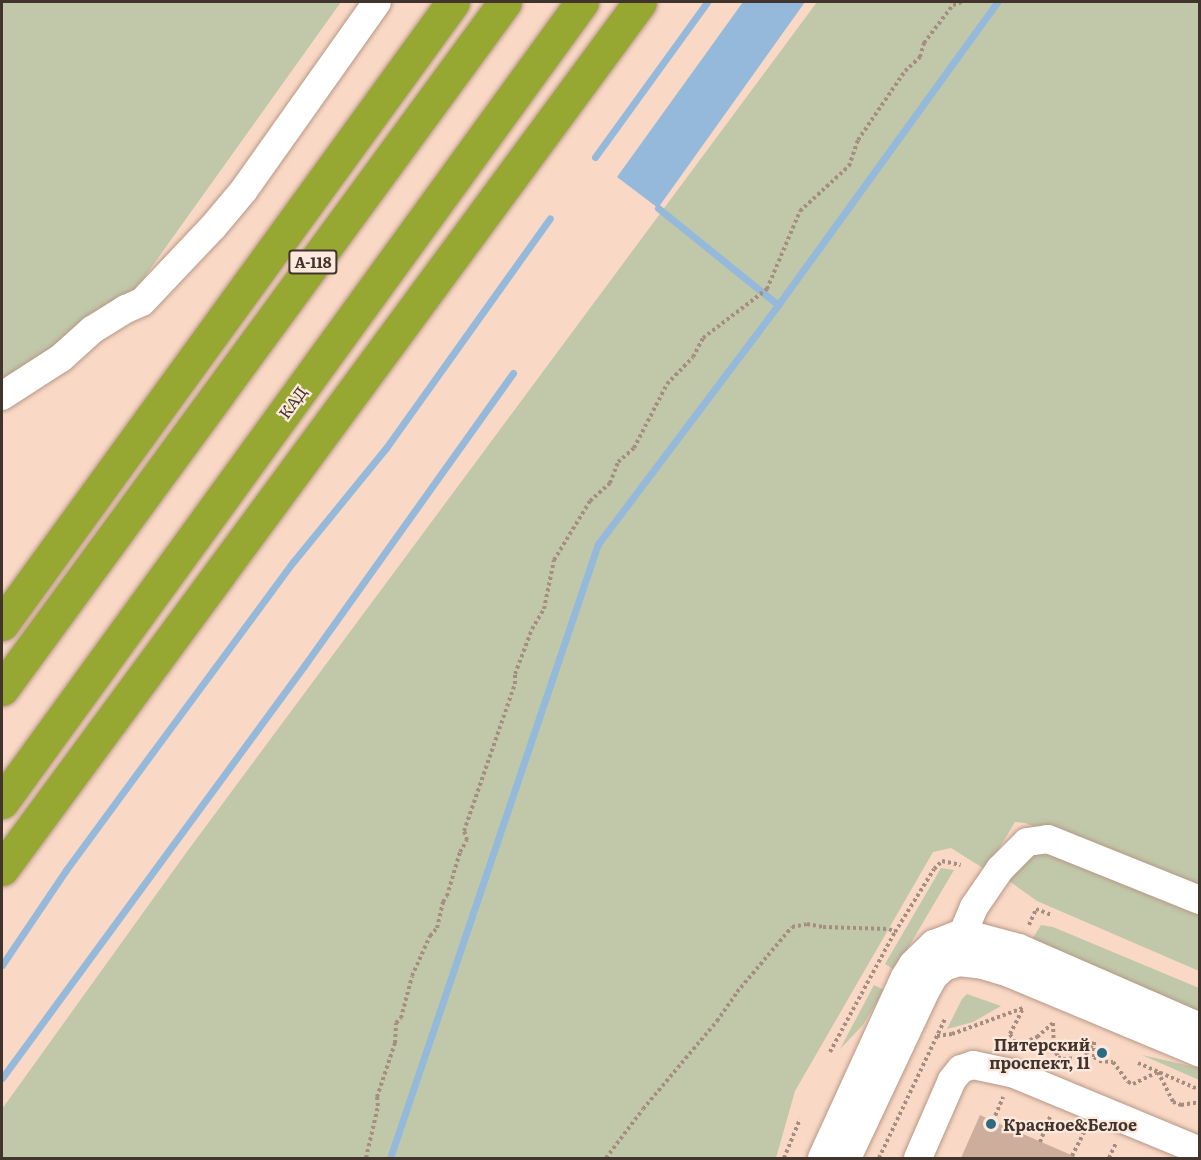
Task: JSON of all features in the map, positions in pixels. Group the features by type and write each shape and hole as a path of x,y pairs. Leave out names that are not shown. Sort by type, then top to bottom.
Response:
{"highway":[{"path":"2,624 453,2"},
{"name":"А-118","path":"2,689 140,497 505,2"},
{"name":"КАД","path":"2,802 582,2"},
{"path":"514,96 599,2"},
{"path":"2,869 640,2"},
{"path":"2,658 140,497"}],"street":[{"path":"2,396 61,358 92,330 142,302 213,227 244,190 377,2"},
{"path":"959,962 963,933 988,883 1027,842 1048,839 1200,900"},
{"path":"822,1158 904,977 913,964 934,944 963,933 1019,948 1200,1027"},
{"path":"847,1158 926,990 934,976 944,967 959,962 983,965 1009,973 1200,1053"},
{"path":"918,1158 952,1080 961,1069 973,1065 1012,1073 1200,1151"}],"path":[{"path":"366,1158 378,1106 377,1098 396,1043 396,1023 401,1018 421,956 430,936 437,928 460,852 467,840 464,831 515,684 515,674 532,629 544,609 555,560 590,501 610,483 618,462 634,448 667,384 693,357 703,338 767,289 800,211 849,166 858,140 905,71 920,57 924,43 953,5 962,2"},
{"path":"830,1052 895,932 934,869 942,861 961,865"},
{"path":"1036,909 1052,915"},
{"path":"606,1158 717,1021 737,992 792,927 807,924 823,927 889,929 895,932"},
{"path":"937,1035 952,1034 1023,1008 1010,1034 1019,1045 1037,1037 1053,1023 1054,1047 1058,1057 1080,1058 1088,1053 1094,1042 1094,1057 1099,1061 1113,1062 1132,1084 1158,1072"},
{"path":"879,1158 945,1019"},
{"path":"1138,1063 1200,1090"},
{"path":"1158,1072 1173,1102 1181,1105 1200,1102"},
{"path":"993,1121 1006,1089"},
{"path":"1040,1142 1054,1109"},
{"path":"784,1158 800,1119"},
{"path":"1072,1156 1088,1123"},
{"path":"1109,1158 1119,1136"}],"green space":[{"path":"2,2 341,2 128,300 2,385"},
{"path":"817,2 1199,2 1199,894 1025,823 1015,822 986,870 951,848 933,852 795,1091 776,1158 2,1158 2,1109 186,853"},
{"path":"1046,849 1199,911 1199,971 1037,901 1005,878 1023,861"},
{"path":"941,868 954,870 895,970 885,964"},
{"path":"1041,925 1053,927 1199,988 1199,1013 1031,941"},
{"path":"874,985 884,990 863,1025 840,1049"},
{"path":"967,994 1001,1006 973,1022 947,1029 962,999"},
{"path":"1142,1055 1199,1068 1199,1080"}],"water":[{"path":"743,2 805,2 658,208 617,177"}],"building":[{"path":"980,1115 993,1121 1078,1158 961,1158"}],"waterway":[{"path":"595,157 707,2"},
{"path":"390,1158 598,544 778,305 997,2"},
{"path":"658,208 778,305"},
{"path":"2,965 66,870 293,562 386,448 550,218"},
{"path":"2,1078 304,666 513,373"}],"place":[{"name":"Питерский проспект, 11","path":"1102,1053"},
{"name":"Красное&Белое","path":"991,1124"}]}
